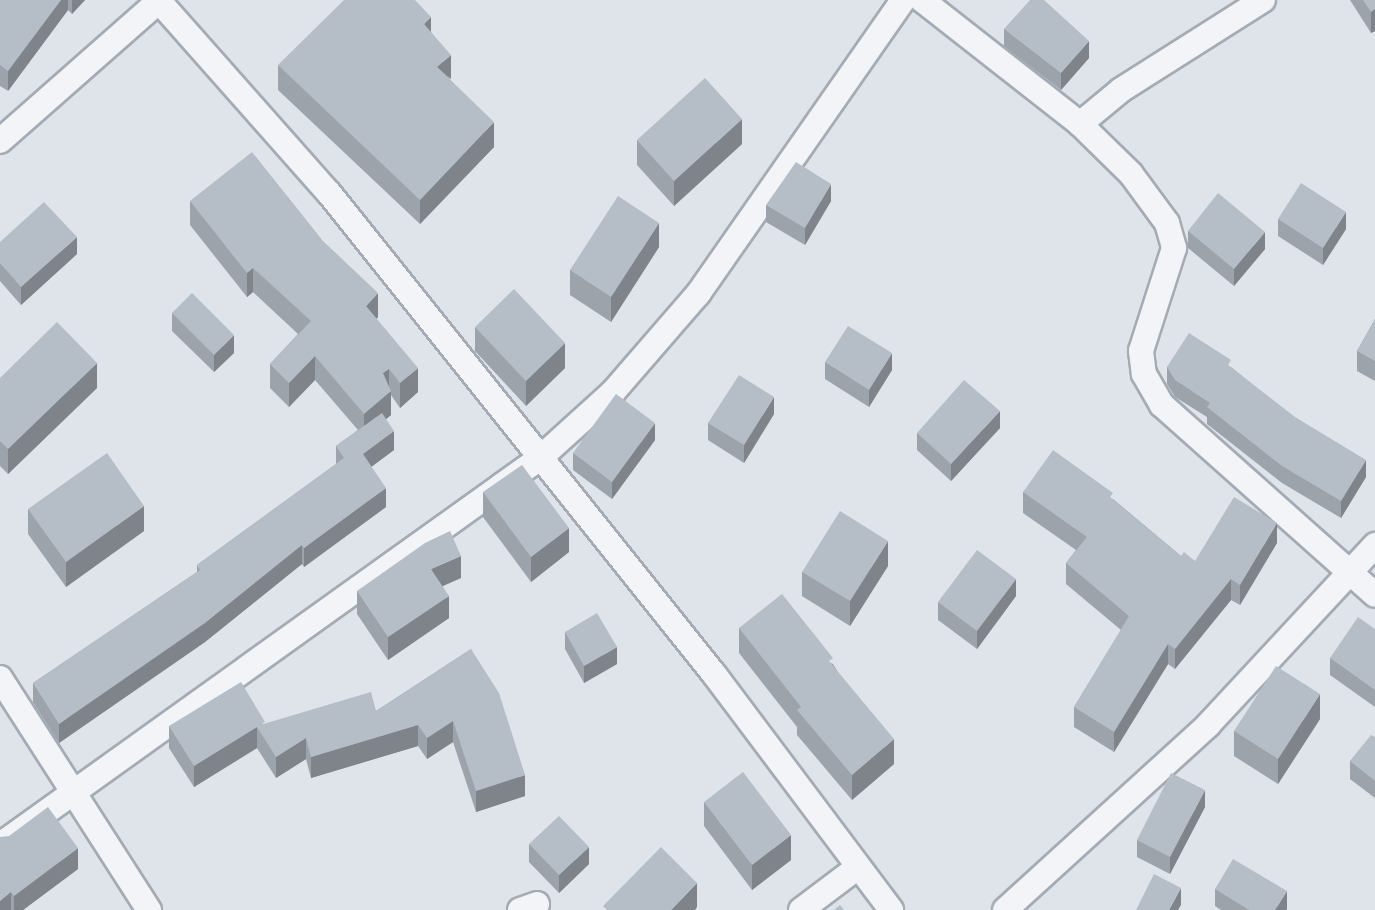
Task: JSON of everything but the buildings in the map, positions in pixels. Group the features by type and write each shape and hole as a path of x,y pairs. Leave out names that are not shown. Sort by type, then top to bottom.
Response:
{"street":[{"path":"0,141 159,0 329,193 714,674 891,910"},
{"path":"0,845 77,793 541,458 613,392 698,294 903,0"},
{"path":"922,0 1080,124 1131,174 1167,223 1174,248 1141,351 1144,374 1162,405 1375,595"},
{"path":"1080,124 1121,90 1263,0"},
{"path":"1005,910 1208,725 1346,571 1375,545"},
{"path":"0,678 77,793 149,910"},
{"path":"801,910 859,867"}]}
